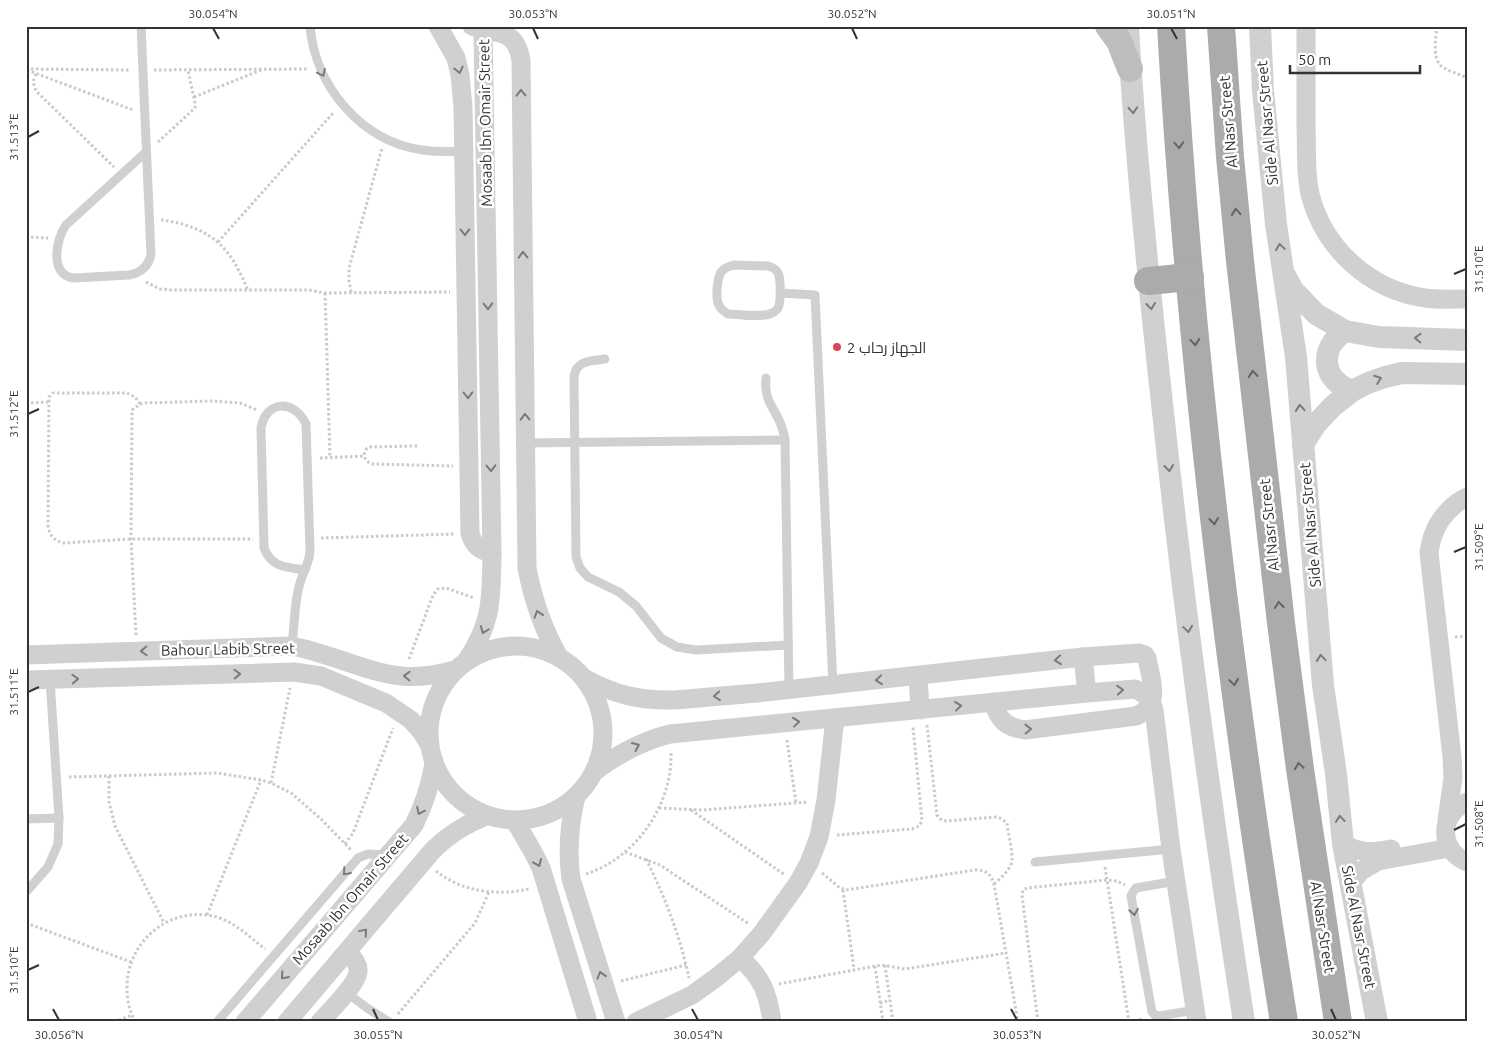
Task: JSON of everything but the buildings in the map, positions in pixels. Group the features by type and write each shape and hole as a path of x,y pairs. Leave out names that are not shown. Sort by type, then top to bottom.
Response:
{"main road":[{"path":"1108,26 1119,41 1130,69"},
{"path":"1171,26 1190,277 1214,521 1252,815 1284,1022"},
{"name":"Al Nasr Street","path":"1221,26 1230,157 1240,261 1280,613 1300,769 1338,1022"},
{"path":"1148,281 1190,277"}],"street":[{"path":"438,26 456,58 463,107 470,533 472,541 477,547 484,552 492,554"},
{"path":"1128,26 1135,145 1148,281 1179,559 1207,772 1244,1022"},
{"name":"Side Al Nasr Street","path":"1260,26 1269,157 1283,273 1296,357 1323,685 1336,774 1343,844 1377,1022"},
{"path":"1306,26 1308,175 1310,194 1319,220 1333,244 1352,264 1374,281 1399,292 1426,298 1467,299"},
{"name":"Mosaab Ibn Omair Street","path":"461,665 483,634 491,604 492,554 477,28 505,34 514,40 520,50 527,568 542,624 559,657"},
{"path":"1283,273 1293,290 1316,314 1345,332 1379,337 1467,340"},
{"path":"1345,332 1331,344 1327,364 1335,382 1343,388 1352,391"},
{"path":"1303,444 1316,424 1333,406 1352,391 1368,383 1402,373 1467,374"},
{"path":"1467,497 1445,513 1434,532 1429,553 1452,757 1451,799 1445,829 1467,876"},
{"path":"584,678 593,692 599,707 603,739 595,771 587,785 566,805 542,817 515,821 500,820 486,816 473,809 460,801 449,790 434,764 429,744 428,727 436,696 444,682 461,665 489,650 513,645 545,650 559,657 584,678 601,687 619,694 656,701 789,690 1083,657 1139,653 1145,655 1153,688 1152,703 1171,848 1196,1016"},
{"name":"Bahour Labib Street","path":"26,655 292,646 312,650 384,673 402,676 419,677 438,674 461,665"},
{"path":"1083,657 1087,693"},
{"name":"Bahour Labib Street","path":"26,680 294,672 320,676 386,703 400,711 416,726 429,744"},
{"path":"918,676 919,710"},
{"path":"595,771 623,752 654,738 670,734 1135,689 1142,692 1152,703"},
{"path":"757,693 761,725"},
{"path":"993,702 997,714 1004,722 1014,728 1025,730 1136,716 1142,714 1152,703"},
{"path":"636,1022 692,995 740,958 762,933 798,883 809,863 819,837 826,800 835,718"},
{"path":"1452,757 1467,786"},
{"name":"Mosaab Ibn Omair Street","path":"245,1022 414,825 424,806 434,764"},
{"path":"576,796 568,837 571,879 616,1022"},
{"path":"1447,820 1452,811 1467,802"},
{"name":"Mosaab Ibn Omair Street","path":"287,1022 424,861 445,839 486,816"},
{"path":"515,821 533,852 547,885 588,1022"},
{"path":"1343,844 1355,850 1374,852 1455,851"},
{"path":"1351,886 1361,871 1378,861 1455,851"},
{"path":"320,1022 354,982 358,972 356,962 347,952"},
{"path":"740,958 751,968 764,987 772,1022"}],"lane":[{"path":"141,26 150,218 151,255 149,263 137,274 68,277 63,274 58,264 59,238 66,225 146,152"},
{"path":"310,26 313,49 320,69 329,87 341,104 354,117 369,129 402,145 420,150 464,151"},
{"path":"734,265 768,266 774,268 780,277 780,293 778,308 773,313 766,315 728,314 722,310 717,300 718,277 721,271 734,265"},
{"path":"780,293 815,295 833,685"},
{"path":"605,359 582,363 575,370 576,558 580,568 588,577 618,592 636,606 661,638 677,647 696,650 788,645"},
{"path":"766,378 766,397 779,420 785,440 789,690"},
{"path":"292,646 298,592 301,578 305,570 310,558 306,424 297,410 281,406 273,408 267,414 262,420 261,428 264,548 267,556 273,562 281,566 305,570"},
{"path":"526,443 785,440"},
{"path":"26,892 48,867 58,844 59,818 50,679"},
{"path":"28,820 59,818"},
{"path":"1035,862 1171,848"},
{"path":"217,1022 358,858 368,854 388,855"},
{"path":"1176,881 1141,886 1136,888 1131,896 1152,1012 1159,1016 1196,1016"},
{"path":"345,992 389,1022"}],"path":[{"path":"1437,26 1436,56 1438,62 1443,68 1467,78"},
{"path":"194,98 264,69"},
{"path":"26,70 320,69"},
{"path":"26,70 145,114"},
{"path":"146,152 195,108 188,70"},
{"path":"36,74 33,82 36,91 122,175"},
{"path":"218,242 341,104"},
{"path":"351,292 348,281 349,268 385,138"},
{"path":"150,218 196,228 218,242 236,265 248,290"},
{"path":"26,237 59,238"},
{"path":"137,274 147,283 160,289 174,290 309,290 325,293 466,292"},
{"path":"325,293 330,457"},
{"path":"140,404 127,393 54,393 49,397 48,525 50,535 64,543 131,540 264,539"},
{"path":"137,651 131,540 132,410 140,404 212,400 240,403 267,414"},
{"path":"27,403 48,402"},
{"path":"417,446 370,447 367,448 364,456 365,460 372,464 469,466"},
{"path":"307,458 364,456"},
{"path":"310,538 470,533"},
{"path":"402,676 433,595 438,589 446,588 491,604"},
{"path":"272,783 294,672"},
{"path":"819,837 912,829 919,826 922,821 919,710"},
{"path":"919,710 936,815 946,821 995,817 1007,823 1012,861 1002,878 994,884"},
{"path":"345,844 353,833 400,711"},
{"path":"785,723 796,804"},
{"path":"571,879 590,873 608,864 625,852 650,824 659,808 668,784 671,759 670,734"},
{"path":"56,777 217,773 261,780 292,793 321,819 358,858"},
{"path":"109,776 109,802 115,826 164,924"},
{"path":"207,915 261,780"},
{"path":"659,808 702,810 796,804 826,800"},
{"path":"690,810 798,883"},
{"path":"625,852 646,859 674,873 762,933"},
{"path":"1103,855 1129,1022"},
{"path":"646,859 670,911 686,965 692,995"},
{"path":"424,861 438,873 471,889 508,893 547,885"},
{"path":"809,863 842,890 975,870 982,870 988,873 994,884 1018,1022"},
{"path":"1038,1022 1022,895 1023,890 1027,888 1107,880 1118,881 1133,892"},
{"path":"842,890 854,969"},
{"path":"397,1014 475,923 489,892"},
{"path":"135,1022 127,999 127,977 133,955 146,937 164,924 184,916 207,915 228,921 274,956"},
{"path":"26,923 131,962"},
{"path":"764,987 874,966 885,965 905,969 1006,953"},
{"path":"604,985 686,965"},
{"path":"885,965 893,1022"},
{"path":"874,966 883,1022"},
{"path":"880,1003 890,1000"},
{"path":"114,1022 132,1015"}],"place":[{"name":"الجهاز رحاب 2","path":"837,347"}]}
